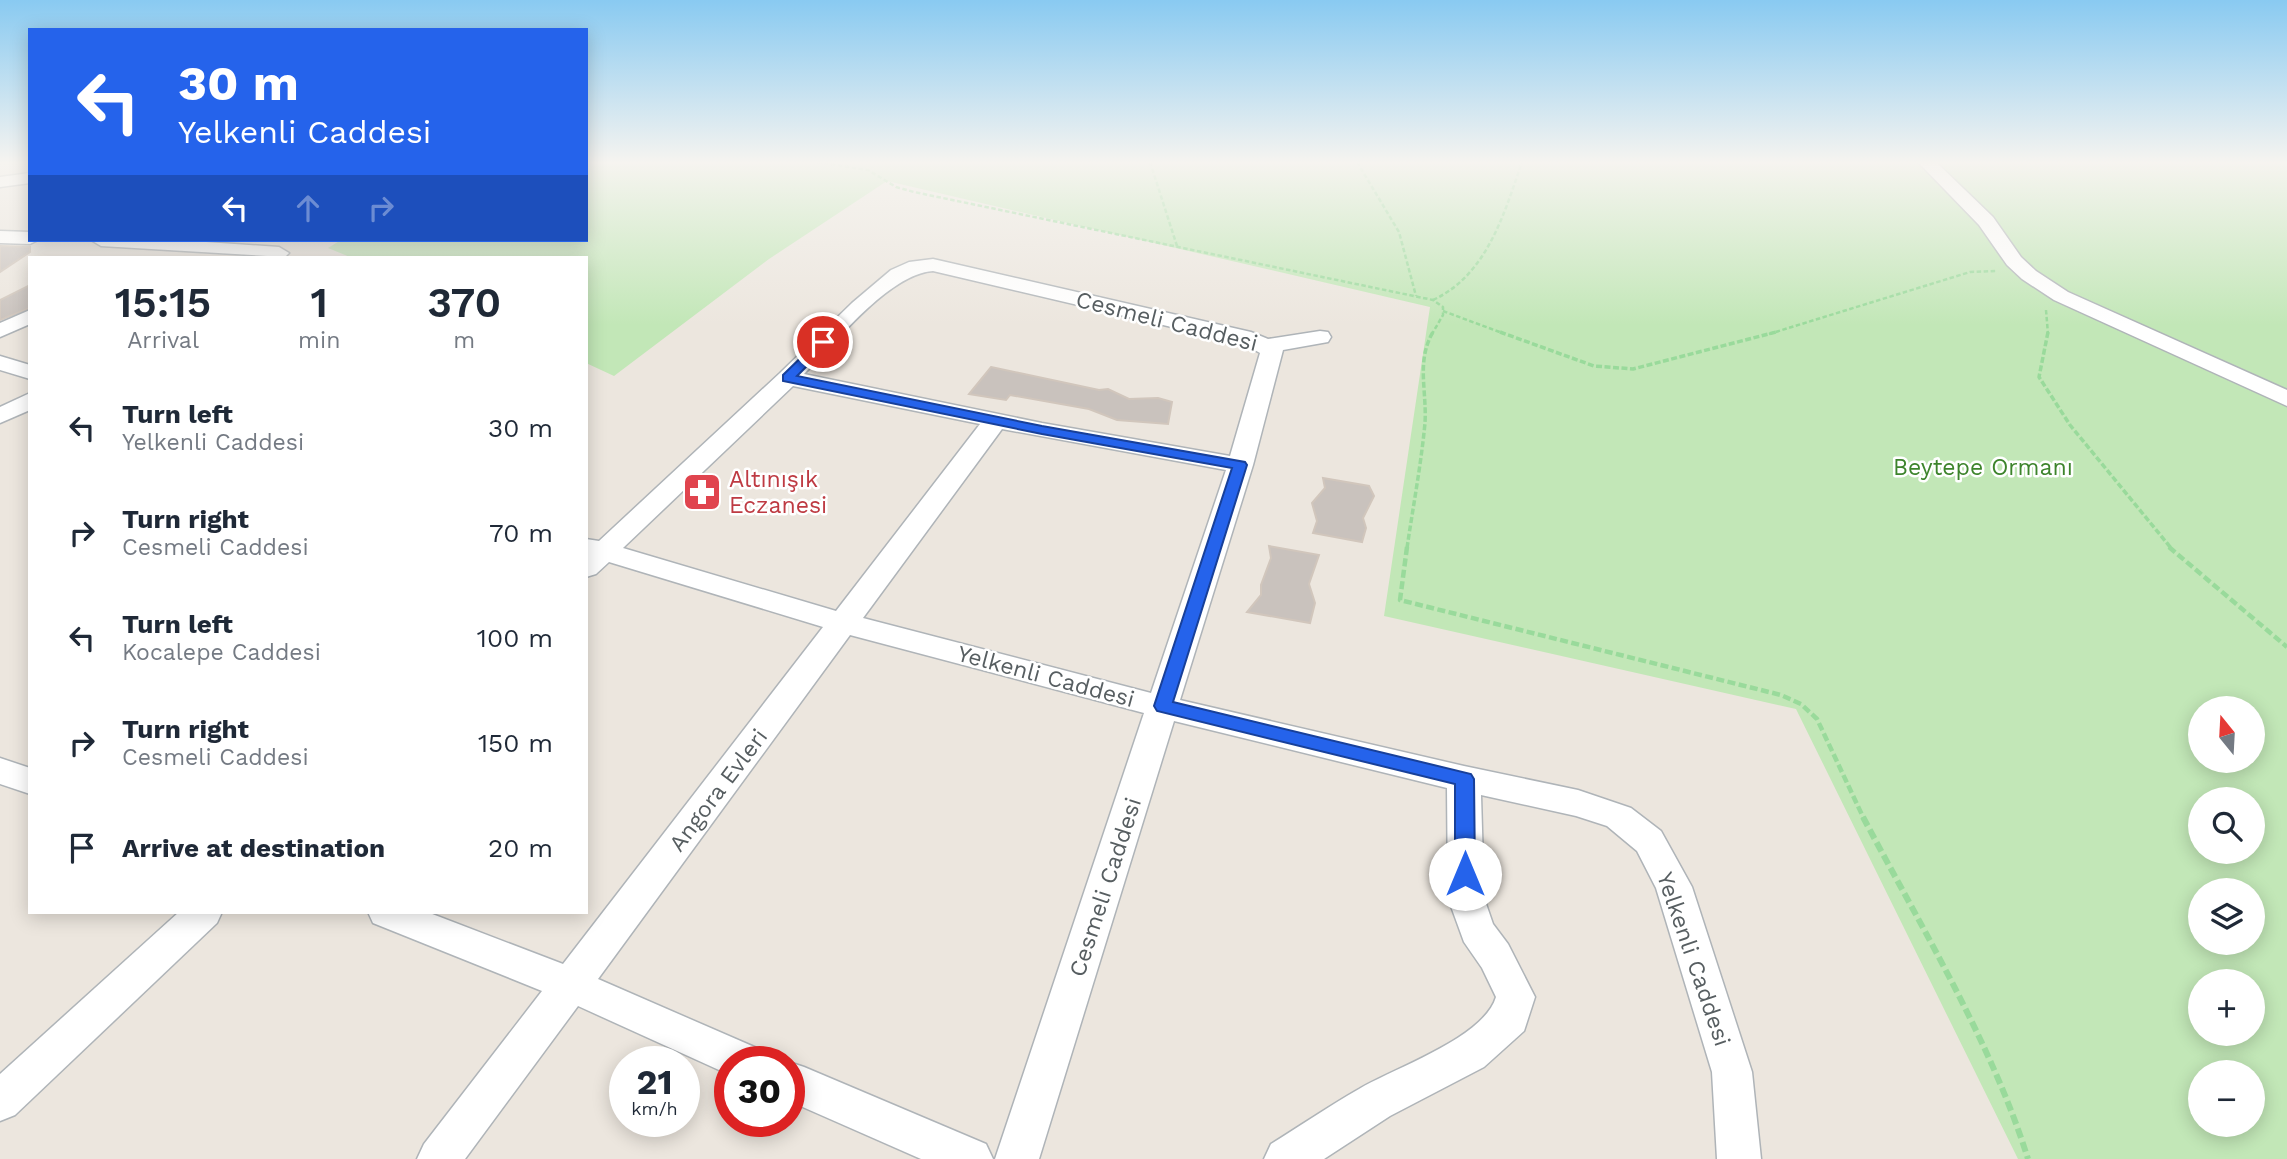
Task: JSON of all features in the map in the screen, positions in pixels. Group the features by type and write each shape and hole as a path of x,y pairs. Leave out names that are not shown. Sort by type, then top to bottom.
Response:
{"street":[{"path":"1982,216 2014,261 2034,279 2061,296 2287,399"},
{"path":"0,237 28,238"},
{"path":"138,242 279,253"},
{"path":"151,256 175,244"},
{"name":"Cesmeli Caddesi","path":"592,556 788,378 859,307 898,274 916,266 933,265 1238,336 1272,350 1240,465 1017,1159"},
{"path":"0,331 28,317"},
{"path":"1267,346 1320,337"},
{"path":"0,363 28,371"},
{"path":"788,378 1240,465"},
{"path":"0,416 28,401"},
{"name":"Angora Evleri","path":"439,1159 996,420"},
{"name":"Yelkenli Caddesi","path":"592,556 1163,706 1464,779 1578,803 1619,817 1649,841 1674,887 1732,1072 1739,1159"},
{"path":"0,771 28,780"},
{"path":"1286,1159 1375,1101 1470,1054 1510,1018 1516,997 1495,956 1476,931 1465,898 1464,779"},
{"path":"0,1101 202,914"},
{"path":"391,914 570,985 714,1048"},
{"path":"805,1088 971,1159"}],"path":[{"path":"1031,216 1416,296 1433,300 1443,307 1427,342 1422,366 1425,421 1400,600 1782,695 1801,704 1817,719 1856,804 1950,982 2012,1111 2028,1159"},
{"path":"1167,216 1177,246"},
{"path":"1389,216 1399,232 1416,296"},
{"path":"1433,300 1447,296 1474,270 1502,216"},
{"path":"1443,311 1594,366 1633,369 1794,327 1970,272 2008,272 2034,279 2046,307 2048,335 2039,377 2045,390 2166,544 2287,647"}],"green space":[{"name":"Beytepe Ormanı","path":"588,216 834,216 769,259 614,376 588,364 588,256 348,256 328,248 338,242 588,242"},
{"name":"Beytepe Ormanı","path":"1038,216 2287,216 2287,1159 2018,1159 1796,709 1384,616 1430,307"}],"building":[{"path":"0,246 30,247 30,252 0,272"},
{"path":"28,286 28,309 0,320 0,300"},
{"path":"991,367 1099,390 1108,389 1129,399 1158,398 1172,402 1168,424 1117,420 1089,409 1010,395 1006,400 969,394"},
{"path":"1323,478 1369,486 1374,496 1363,518 1366,528 1362,542 1313,533 1317,521 1312,503 1325,488"},
{"path":"1269,546 1319,555 1309,584 1315,603 1310,623 1247,612 1261,595 1261,585 1271,558"}],"place":[{"name":"Altınışık Eczanesi","path":"702,492"}],"route":[{"path":"823,342 788,378 1042,430 1240,465 1163,706 1464,779 1465,874"}]}
